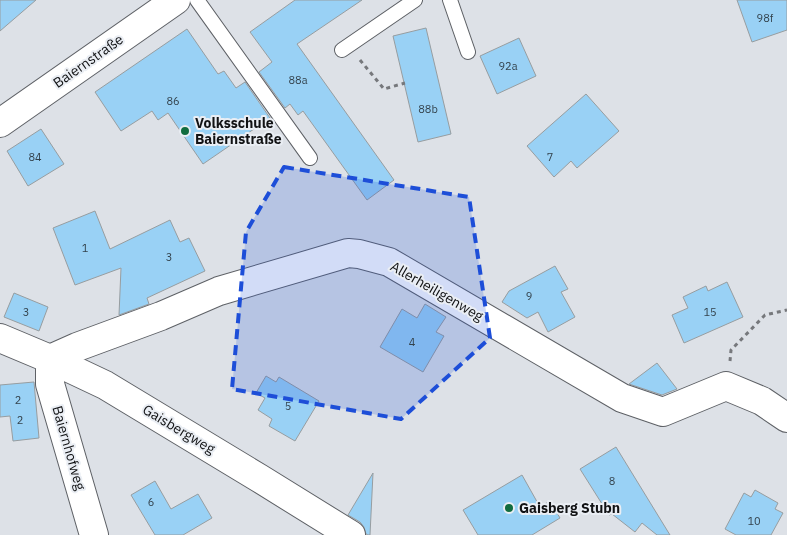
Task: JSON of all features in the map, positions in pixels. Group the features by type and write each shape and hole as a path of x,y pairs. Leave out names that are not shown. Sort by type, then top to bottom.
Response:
{"street":[{"name":"Baiernstraße","path":"0,123 176,0"},
{"name":"Allerheiligenweg","path":"50,359 161,316 218,291 348,253 389,262 622,398 663,412 726,386"},
{"name":"Gaisbergweg","path":"0,338 105,385 351,535"},
{"name":"Baiernhofweg","path":"50,359 50,384 94,535"},
{"path":"726,386 762,401 787,418"}],"lane":[{"path":"197,0 310,158"},
{"path":"345,48 415,0"},
{"path":"450,0 460,34 468,52"}],"path":[{"path":"345,48 384,89 404,83"},
{"path":"726,386 731,350 765,315 787,310"}],"highlighted area":[{"path":"284,167 469,197 490,338 401,419 232,389 246,232"}],"building":[{"path":"0,0 36,0 0,31"},
{"path":"295,0 362,0 297,44 394,180 367,200 303,111 298,115 290,104 285,108 259,72 272,62 250,32"},
{"path":"737,0 787,0 787,30 752,42"},
{"path":"426,28 451,134 418,142 393,36"},
{"path":"187,29 218,74 224,71 236,88 245,82 270,118 203,164 168,113 158,120 152,111 121,131 95,92"},
{"path":"519,38 536,76 497,94 480,56"},
{"path":"586,94 619,131 577,168 571,161 554,177 527,146"},
{"path":"41,129 64,164 28,186 7,151"},
{"path":"95,211 110,249 170,220 180,242 189,238 205,271 147,298 149,304 119,315 121,268 75,285 53,228"},
{"path":"555,266 568,289 561,292 575,317 548,332 538,312 527,318 502,302 509,291"},
{"path":"727,282 743,317 684,343 672,315 688,308 683,297 706,286 708,291"},
{"path":"14,293 48,307 39,331 4,317"},
{"path":"425,304 446,317 436,332 444,336 423,372 380,347 402,309 417,318"},
{"path":"657,363 677,389 662,395 629,384"},
{"path":"266,376 276,382 279,377 319,401 295,441 269,426 272,419 258,410 265,398 256,393"},
{"path":"34,382 39,438 13,441 10,416 0,417 0,385"},
{"path":"616,447 670,535 657,535 642,523 635,532 612,514 609,515 580,469"},
{"path":"373,473 370,535 368,535 360,522 348,515"},
{"path":"522,475 540,507 550,501 560,518 532,535 478,535 463,510"},
{"path":"155,481 171,509 198,494 212,518 183,535 155,535 131,495"},
{"path":"755,490 778,503 775,509 783,513 771,535 736,535 725,529 744,493 751,497"}],"place":[{"name":"Volksschule Baiernstraße","path":"185,131"},
{"name":"Gaisberg Stubn","path":"509,508"}]}
